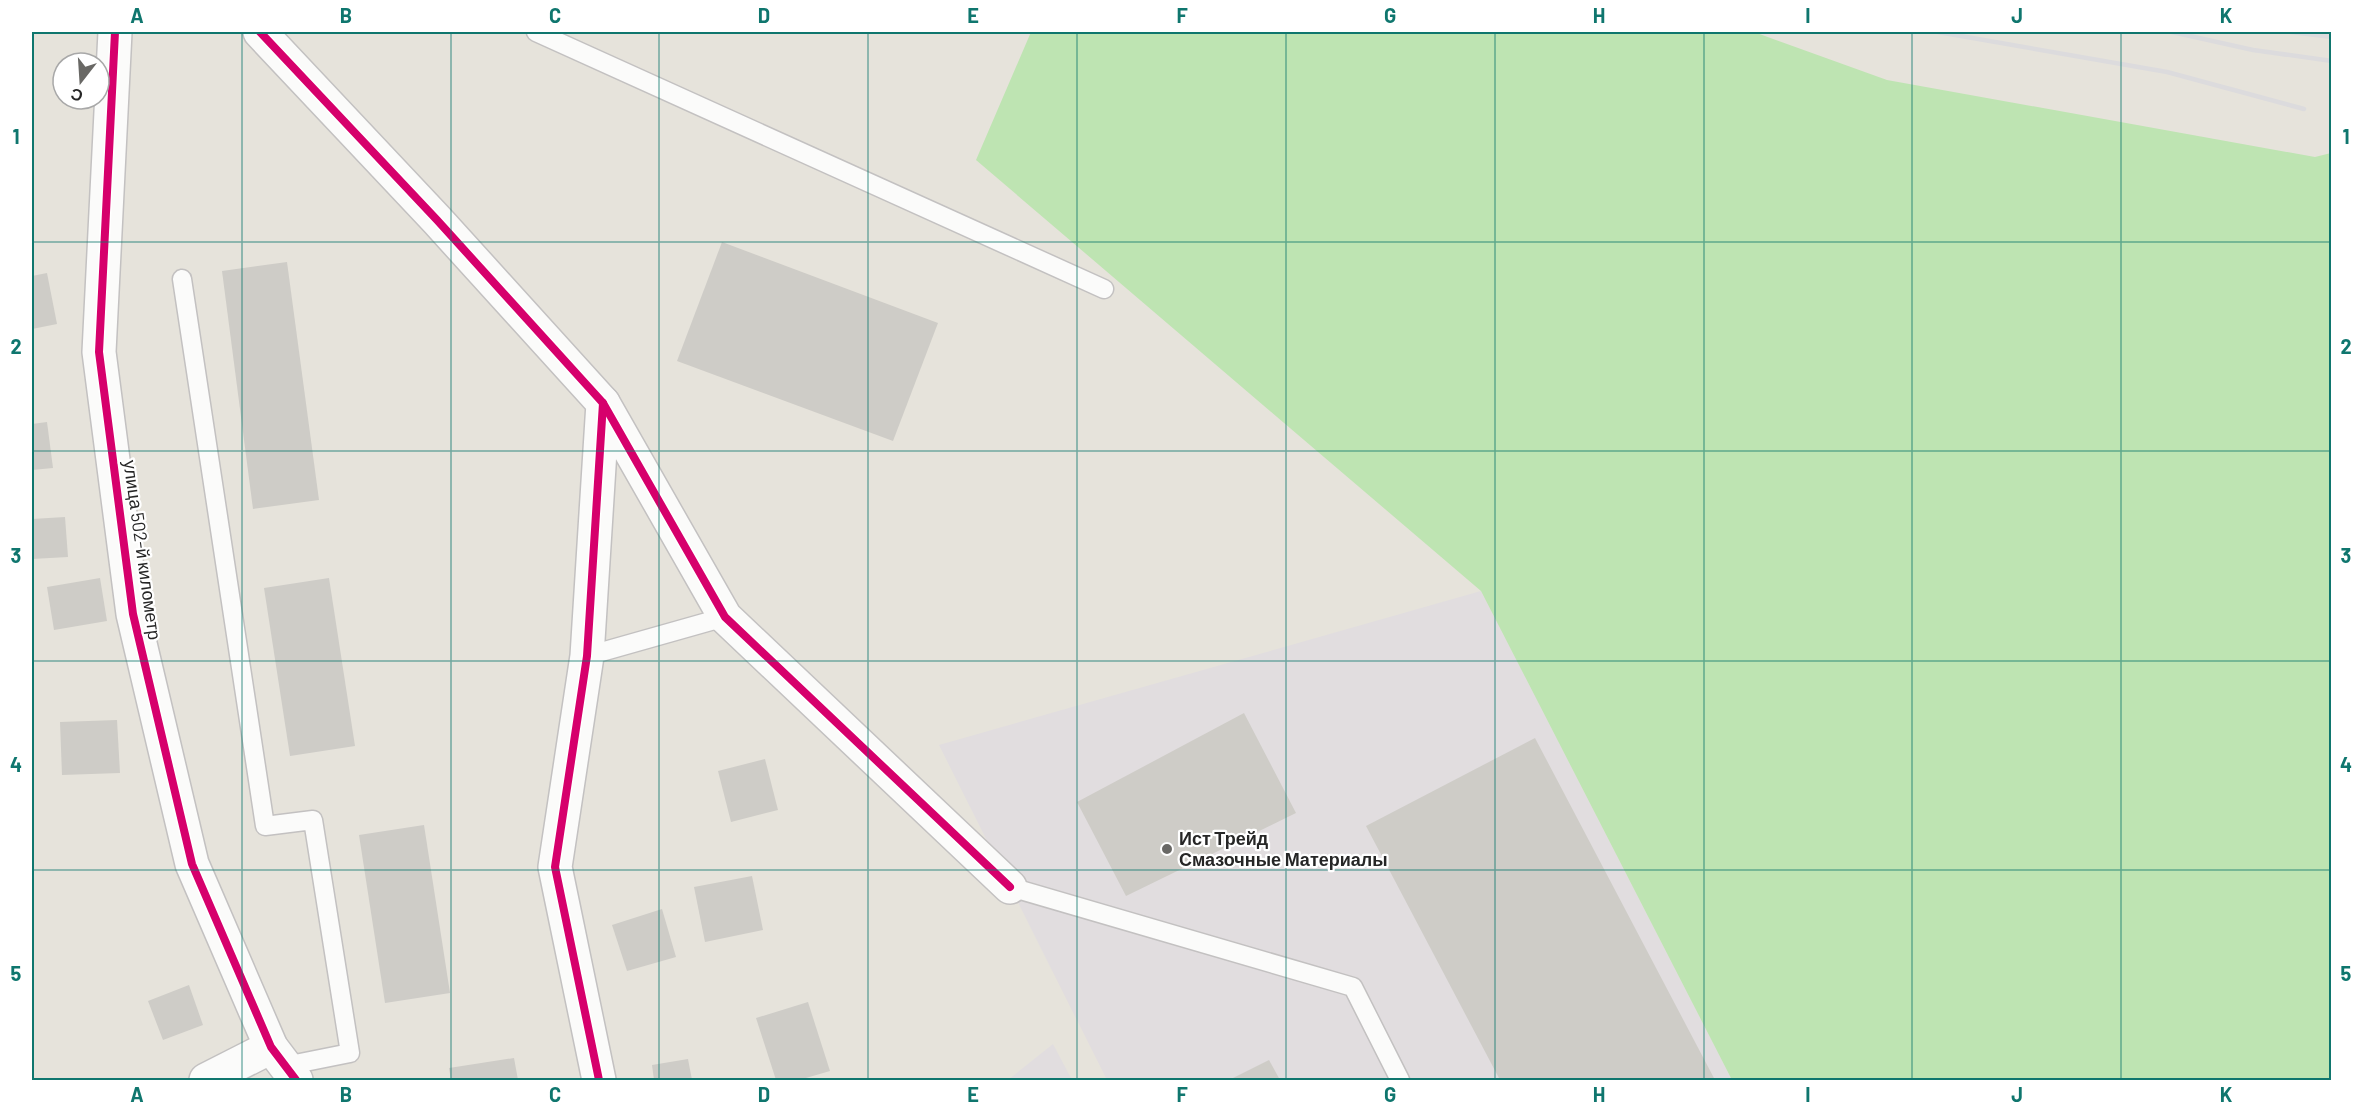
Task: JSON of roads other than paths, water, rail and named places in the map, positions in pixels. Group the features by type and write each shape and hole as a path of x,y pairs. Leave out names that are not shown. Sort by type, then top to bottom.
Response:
{"street":[{"name":"улица 502-й километр","path":"115,32 99,352 133,614 192,864 284,1064"},
{"path":"260,32 437,220 603,404 725,617 1010,887"},
{"path":"599,1080 555,867 587,656 603,404"},
{"path":"206,1080 284,1064"}],"lane":[{"path":"536,32 1104,289"},
{"path":"182,279 265,826 314,820 350,1053 284,1064"},
{"path":"587,656 725,617"},
{"path":"1010,887 1353,987 1400,1080"}],"railway":[{"path":"1938,32 2167,72 2304,109"},
{"path":"2172,32 2253,50 2332,61"},
{"path":"2291,32 2332,37"}],"place":[{"name":"Ист Трейд Смазочные Материалы","path":"1167,849"}]}
